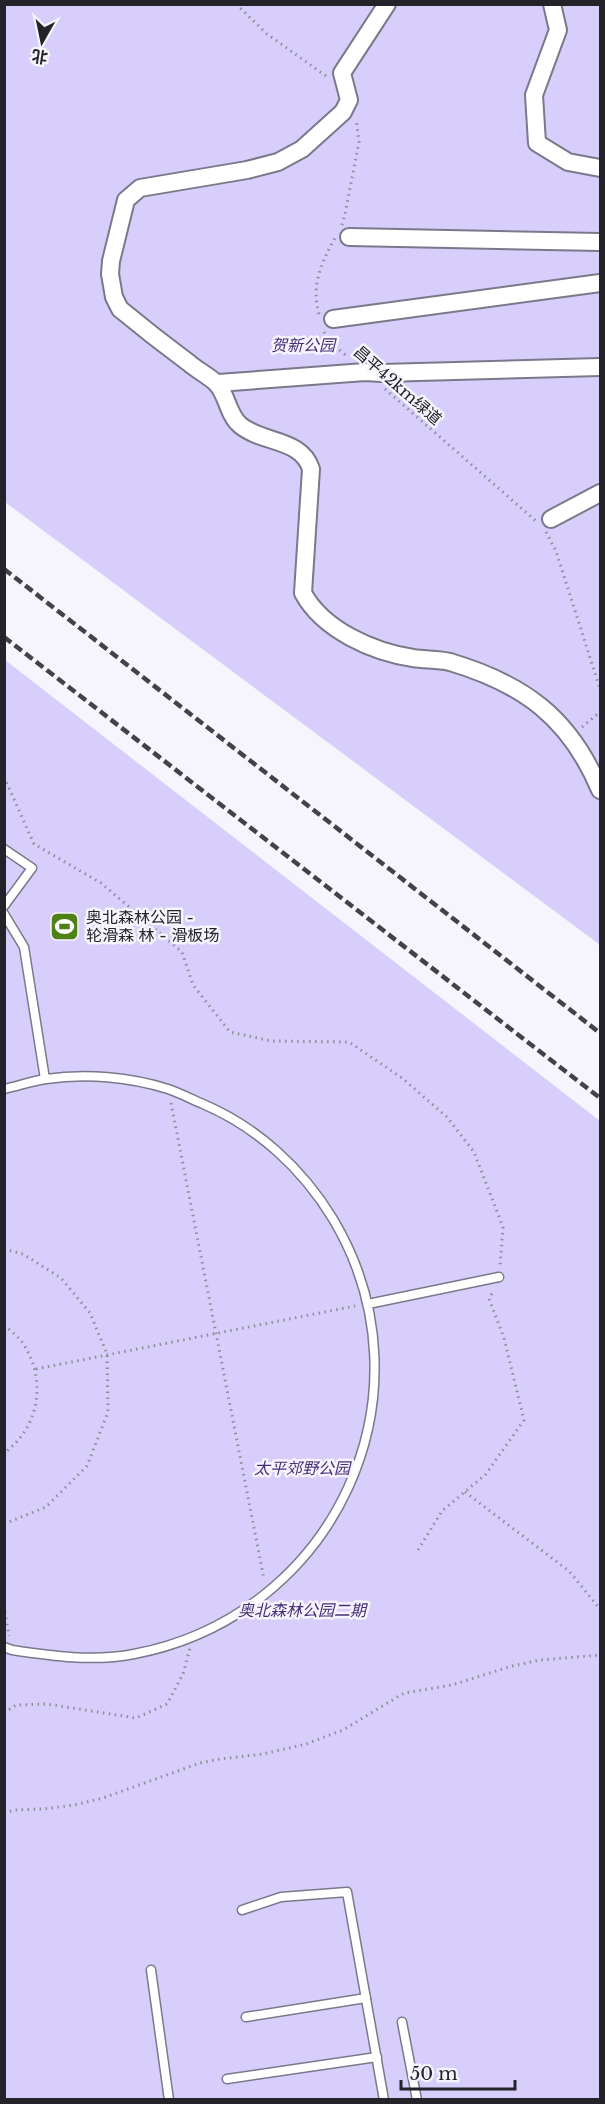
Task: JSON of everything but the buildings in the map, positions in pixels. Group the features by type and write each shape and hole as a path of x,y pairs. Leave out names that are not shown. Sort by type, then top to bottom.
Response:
{"street":[{"path":"387,4 342,73 349,100 343,112 302,149 278,162 247,170 140,188 126,200 110,274 114,297 120,309 218,383 230,411 239,424 254,433 295,448 308,459 311,470 303,593 311,608 331,625 382,651 413,658 448,662 513,687 537,702 552,715 584,758 600,790"},
{"path":"552,4 558,30 534,94 537,143 568,162 600,168"},
{"path":"342,234 600,242"},
{"path":"325,322 600,283"},
{"path":"218,383 365,372 600,367"},
{"path":"544,523 600,493"}],"lane":[{"path":"4,849 32,868 4,906"},
{"path":"4,914 24,947 45,1079"},
{"path":"4,1089 45,1079 87,1076 128,1080 169,1089 225,1113 275,1148 317,1193 349,1245 368,1304 376,1368 368,1432 347,1494 313,1548 267,1594 231,1619 192,1638 133,1654 72,1658 8,1648"},
{"path":"368,1304 499,1276"},
{"path":"242,1910 281,1897 347,1892 384,2100"},
{"path":"151,1970 169,2100"},
{"path":"246,2017 366,1998"},
{"path":"402,2022 417,2100"},
{"path":"227,2079 377,2057"}],"path":[{"path":"236,4 267,34 334,82 349,100 359,128 359,142 342,234 322,262 316,279 315,292 325,322"},
{"name":"昌平42km绿道","path":"325,322 331,343 544,523 556,551 600,689"},
{"path":"569,738 600,712"},
{"path":"4,777 34,844 101,883 182,952 193,985 230,1032 271,1041 349,1042 402,1078 447,1117 474,1152 503,1227 499,1276 489,1299 504,1338 524,1420 486,1474 442,1511 418,1550"},
{"path":"169,1089 267,1594"},
{"path":"4,1249 23,1254 61,1278 90,1312 107,1354 108,1412 87,1466 46,1507 4,1524"},
{"path":"36,1370 107,1354 368,1304"},
{"path":"4,1325 24,1344 36,1370 38,1400 27,1429 4,1453"},
{"path":"465,1492 568,1571 600,1609"},
{"path":"4,1606 8,1648"},
{"path":"4,1713 16,1706 47,1704 136,1718 167,1704 183,1674 192,1638"},
{"path":"4,1813 74,1805 103,1798 200,1763 263,1754 306,1744 343,1730 378,1706 404,1693 452,1686 540,1660 600,1655"}],"green space":[{"name":"贺新公园","path":"4,5 600,5 600,945 5,502"},
{"name":"奥北森林公园二期","path":"5,660 600,1121 600,2099 5,2099"}],"railway":[{"path":"4,569 600,1033"},
{"path":"4,637 600,1098"}],"place":[{"name":"奥北森林公园 - 轮滑森 林 - 滑板场","path":"65,926"}],"park label":[{"name":"太平郊野公园","path":"302,1468"}]}
